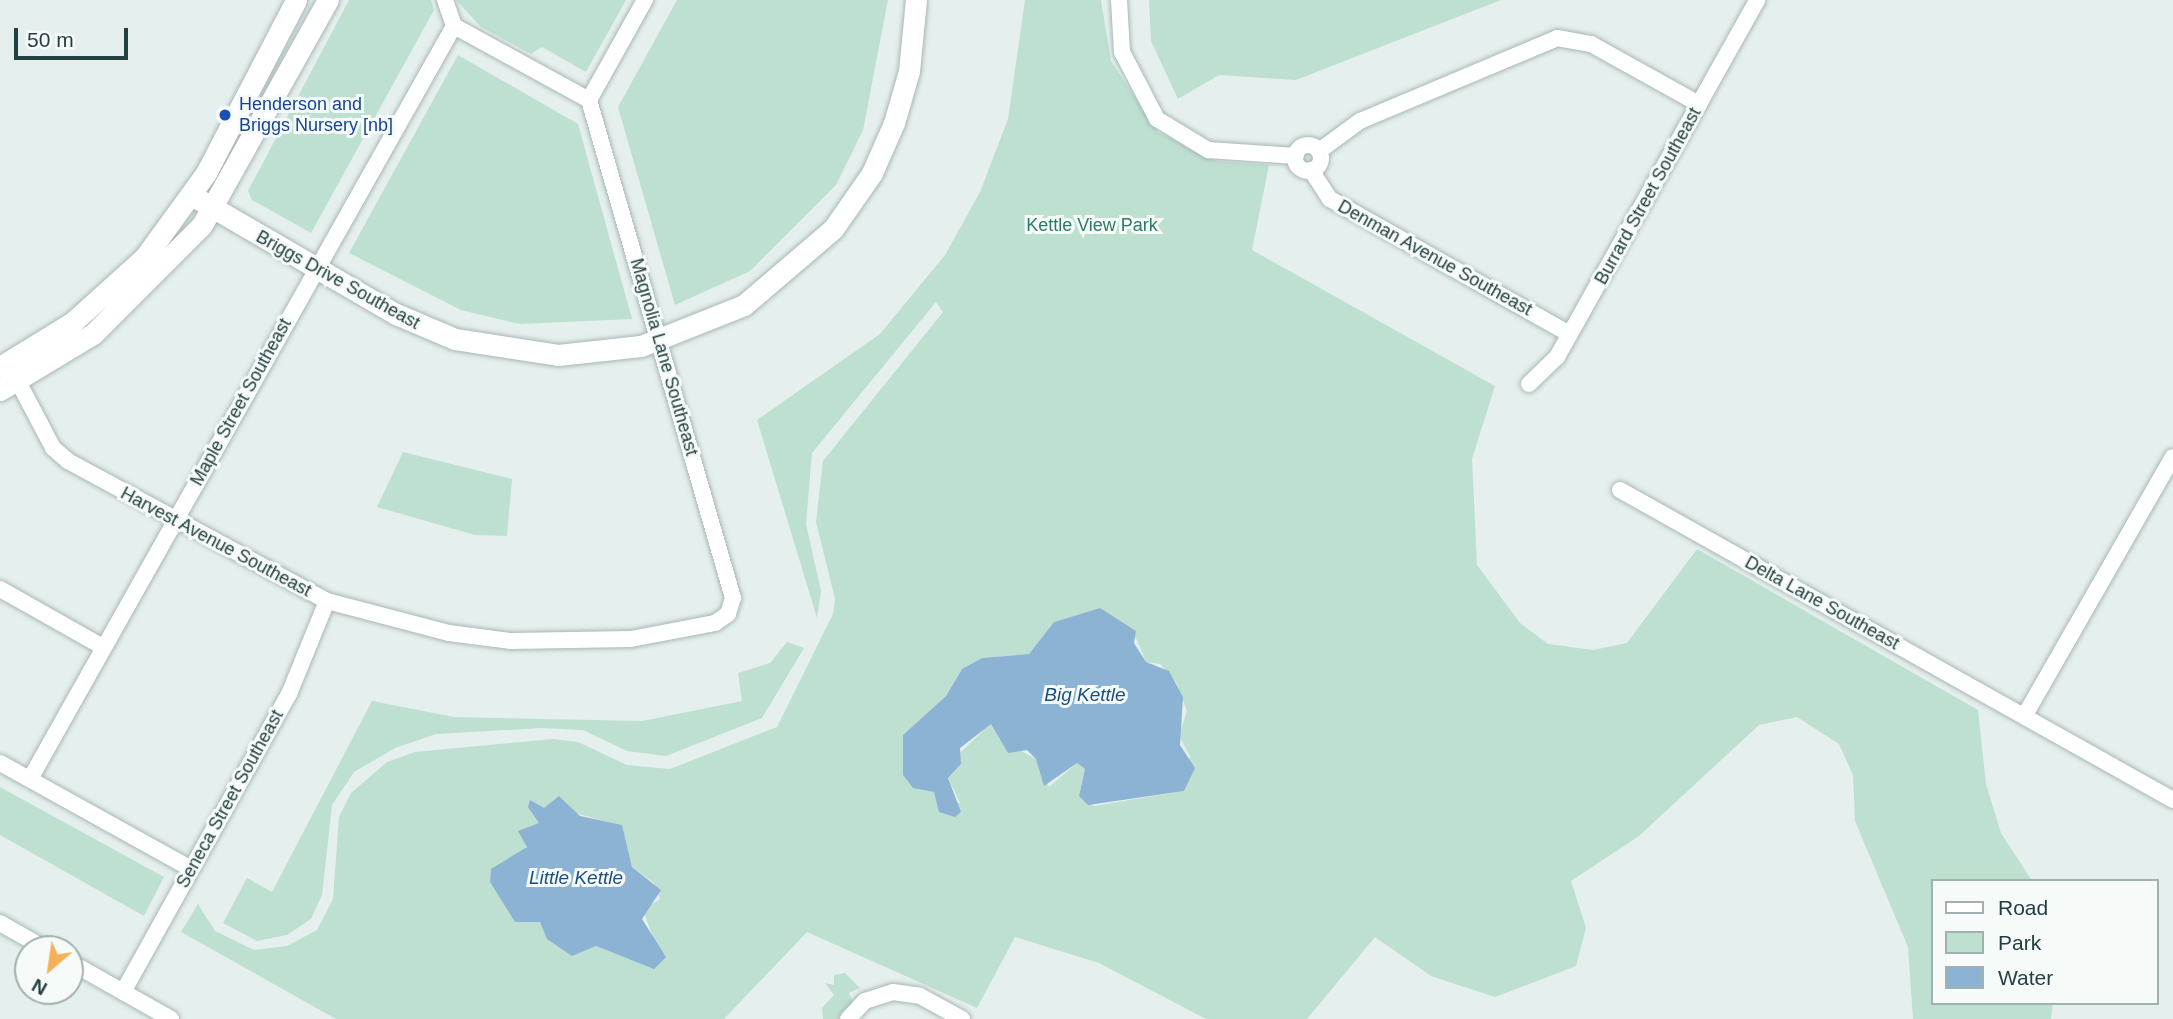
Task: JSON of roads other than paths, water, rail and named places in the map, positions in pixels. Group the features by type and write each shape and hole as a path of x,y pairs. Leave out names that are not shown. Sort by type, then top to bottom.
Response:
{"main road":[{"path":"7,376 122,280 193,196 296,0"},
{"path":"7,376 93,334 212,211 328,0"},
{"name":"Briggs Drive Southeast","path":"193,196 212,211 415,323 480,346 572,355 658,341 716,320 771,287 847,212 884,148 903,98 916,0"}],"street":[{"path":"445,0 454,26 589,100 645,0"},
{"path":"1119,0 1122,52 1157,119 1208,150 1296,156"},
{"name":"Burrard Street Southeast","path":"1529,383 1557,358 1757,0"},
{"name":"Maple Street Southeast","path":"30,779 454,26"},
{"path":"1318,151 1360,121 1557,38 1591,44 1699,104"},
{"name":"Magnolia Lane Southeast","path":"589,100 733,598 728,614"},
{"path":"1296,156 1305,146 1318,151"},
{"path":"1296,156 1302,169 1311,170 1321,160 1318,151"},
{"name":"Denman Avenue Southeast","path":"1311,170 1330,198 1570,334"},
{"name":"Harvest Avenue Southeast","path":"7,376 52,448 175,520 327,601 449,633 511,641 631,639 715,623 728,614"},
{"path":"2025,715 2173,457"},
{"name":"Delta Lane Southeast","path":"1620,490 2173,800"},
{"path":"0,589 103,647"},
{"name":"Seneca Street Southeast","path":"122,992 300,674 327,601"},
{"path":"0,763 191,869"},
{"path":"0,923 21,935"},
{"path":"84,970 171,1019"},
{"path":"848,1019 865,1001 893,992 920,996 962,1019"}],"water":[{"name":"Big Kettle","path":"1100,608 1136,631 1134,643 1146,662 1169,671 1183,697 1180,745 1195,768 1184,791 1088,805 1079,796 1085,769 1077,763 1044,786 1036,759 1027,750 1008,753 991,724 960,748 961,764 948,778 961,812 955,817 939,812 934,792 913,788 903,775 903,735 946,696 962,669 982,658 1029,654 1054,622"},
{"name":"Little Kettle","path":"559,796 580,816 622,825 632,867 661,890 642,919 666,957 654,969 596,946 572,956 547,939 540,922 515,922 490,882 491,869 527,847 518,831 539,823 528,807 530,800 544,808"}],"place":[{"name":"Henderson and Briggs Nursery [nb]","path":"225,115"}],"park label":[{"name":"Kettle View Park","path":"1092,225"}]}
